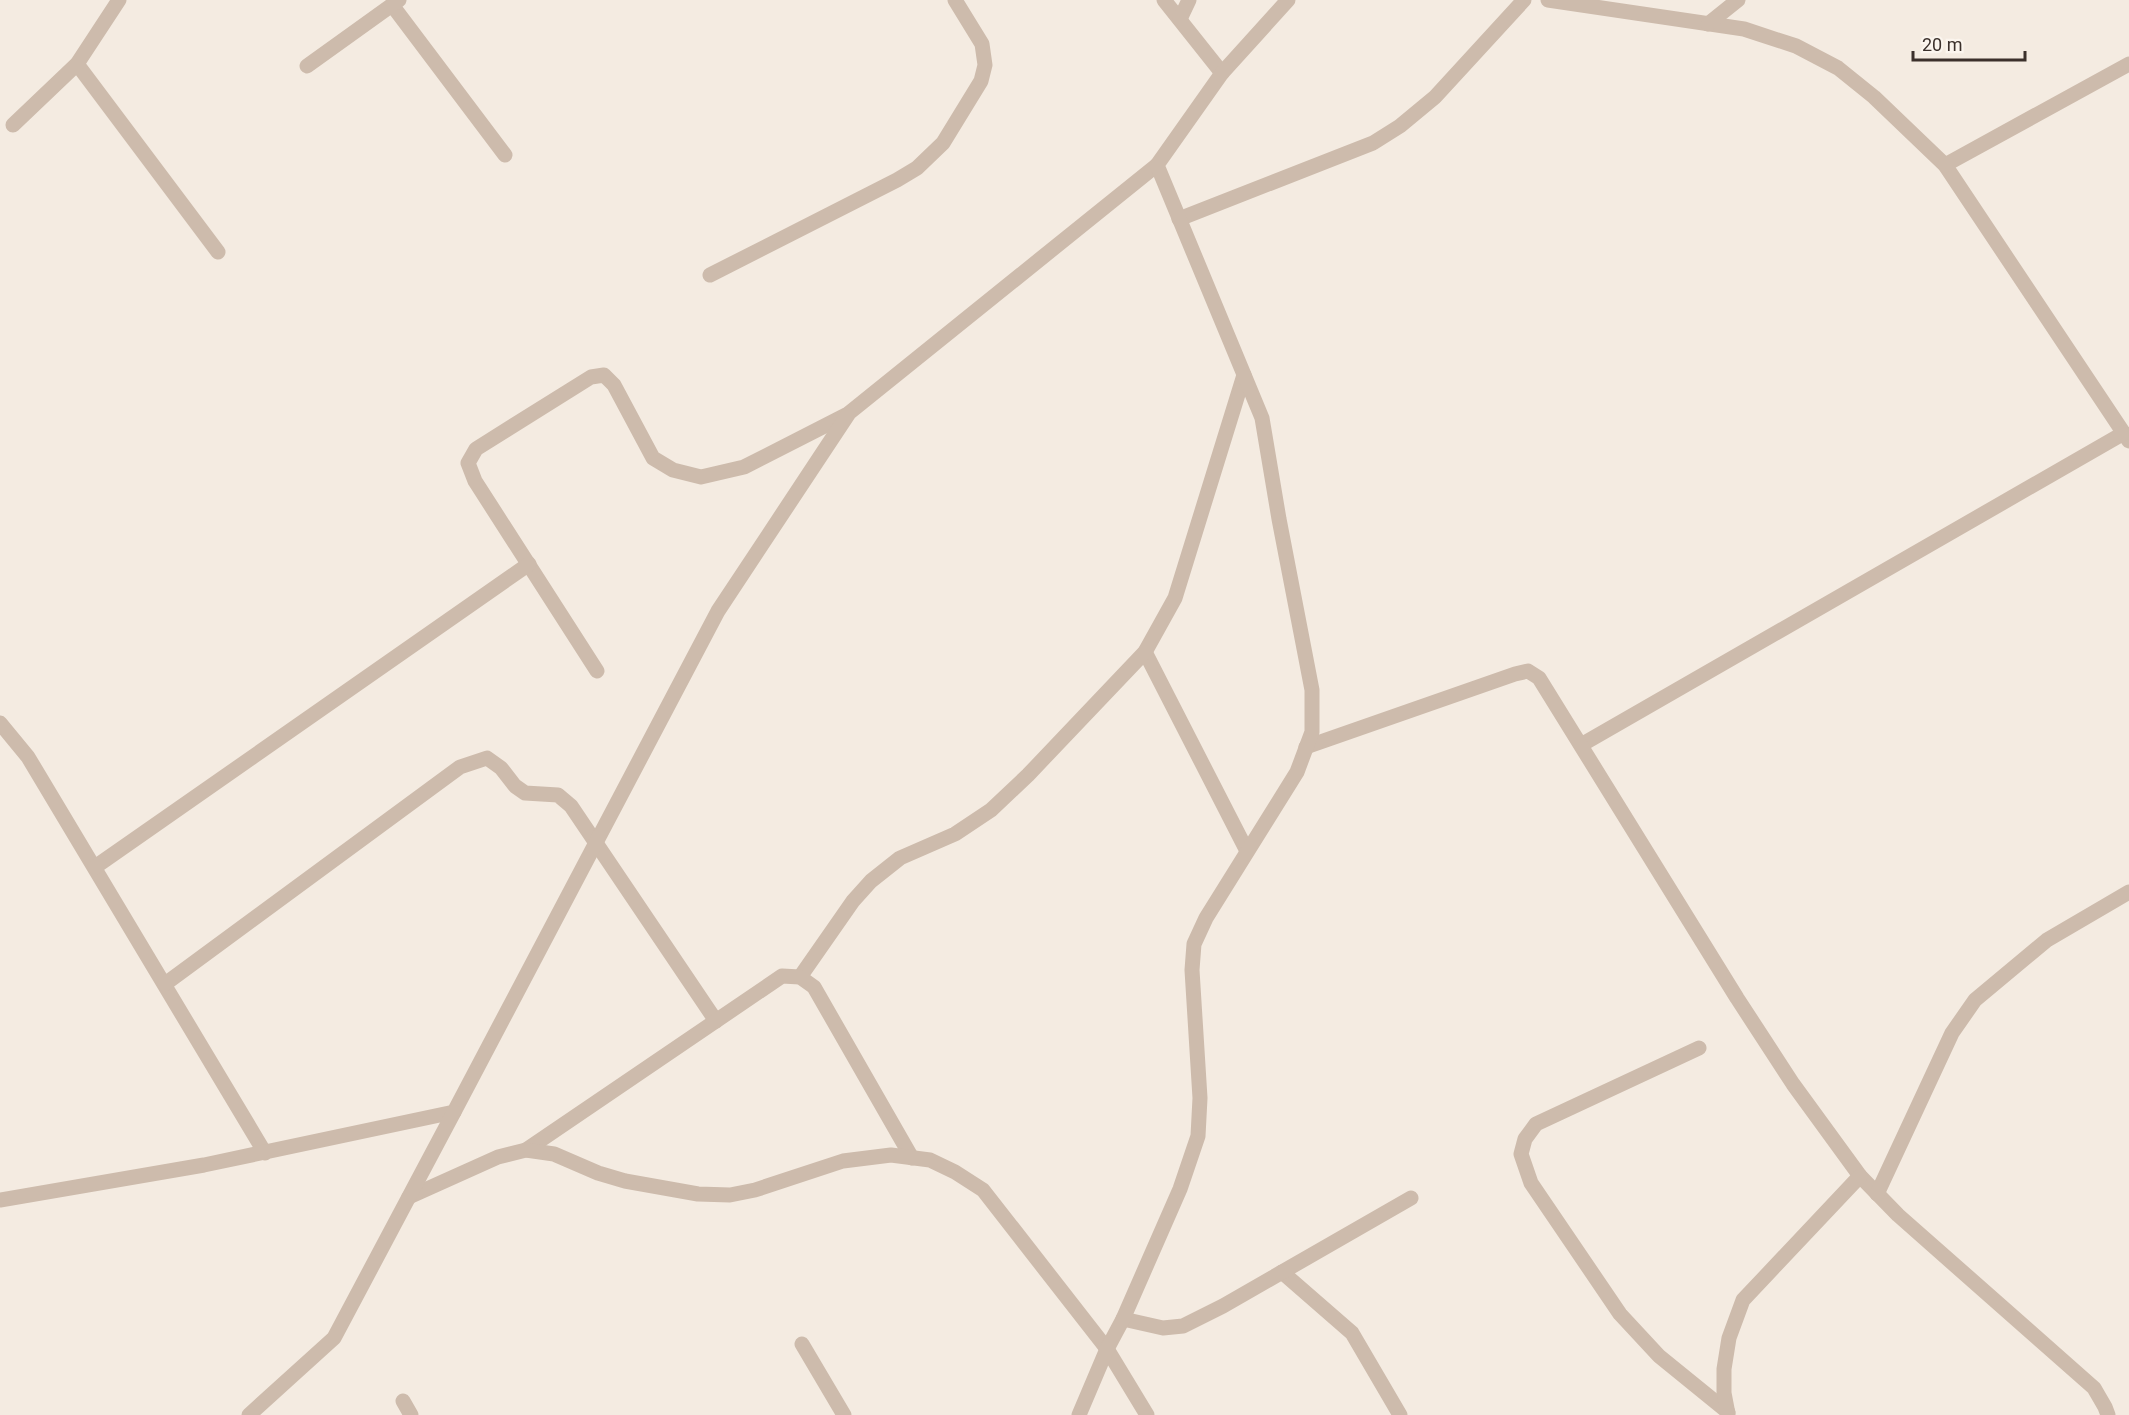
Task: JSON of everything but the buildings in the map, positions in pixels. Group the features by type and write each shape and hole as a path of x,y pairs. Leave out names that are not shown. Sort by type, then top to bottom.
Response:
{"street":[{"path":"13,125 77,64 119,0"},
{"path":"710,275 897,180 917,168 943,143 981,81 985,64 982,44 955,0"},
{"path":"1164,0 1222,73"},
{"path":"1180,19 1189,0"},
{"path":"597,671 475,481 468,463 476,449 591,377 604,375 614,385 653,458 673,470 701,477 744,467 849,413 1157,165 1222,73 1288,0"},
{"path":"1179,219 1373,143 1400,126 1435,97 1524,0"},
{"path":"1548,0 1744,29 1796,46 1838,68 1874,97 1946,165 2126,436 1581,745"},
{"path":"1708,24 1738,0"},
{"path":"307,66 395,2 505,155"},
{"path":"1946,165 2129,63"},
{"path":"77,64 218,252"},
{"path":"1079,1415 1180,1189 1198,1136 1200,1098 1192,970 1194,944 1206,918 1297,772 1312,732 1312,690 1262,418 1157,165"},
{"path":"800,976 871,881 900,858 955,834 991,810 1145,652 1175,598 1244,375"},
{"path":"249,1415 334,1338 717,611 849,413"},
{"path":"95,867 529,564"},
{"path":"1145,652 1247,851"},
{"path":"1306,747 1515,674 1528,671 1539,678 1737,998 1793,1084 1860,1176 1898,1215 2094,1388 2108,1415"},
{"path":"0,723 28,757 265,1153"},
{"path":"165,984 460,767 487,758 501,768 515,786 525,793 558,795 572,806 595,844 716,1021"},
{"path":"1877,1194 1952,1033 1976,1000 2047,940 2129,892"},
{"path":"409,1197 498,1157 526,1150 782,976 800,976 814,987 912,1158"},
{"path":"1699,1048 1536,1124 1526,1139 1521,1155 1531,1183 1620,1314 1659,1356 1728,1414"},
{"path":"0,1200 204,1166 454,1112"},
{"path":"526,1150 554,1154 598,1173 625,1181 698,1194 730,1195 755,1190 843,1161 891,1155 930,1160 955,1172 983,1190 1107,1349 1147,1415"},
{"path":"1728,1414 1724,1393 1724,1369 1729,1338 1743,1300 1860,1176"},
{"path":"1123,1319 1162,1329 1183,1326 1411,1198"},
{"path":"1282,1272 1352,1333 1400,1415"},
{"path":"802,1344 844,1415"}]}
